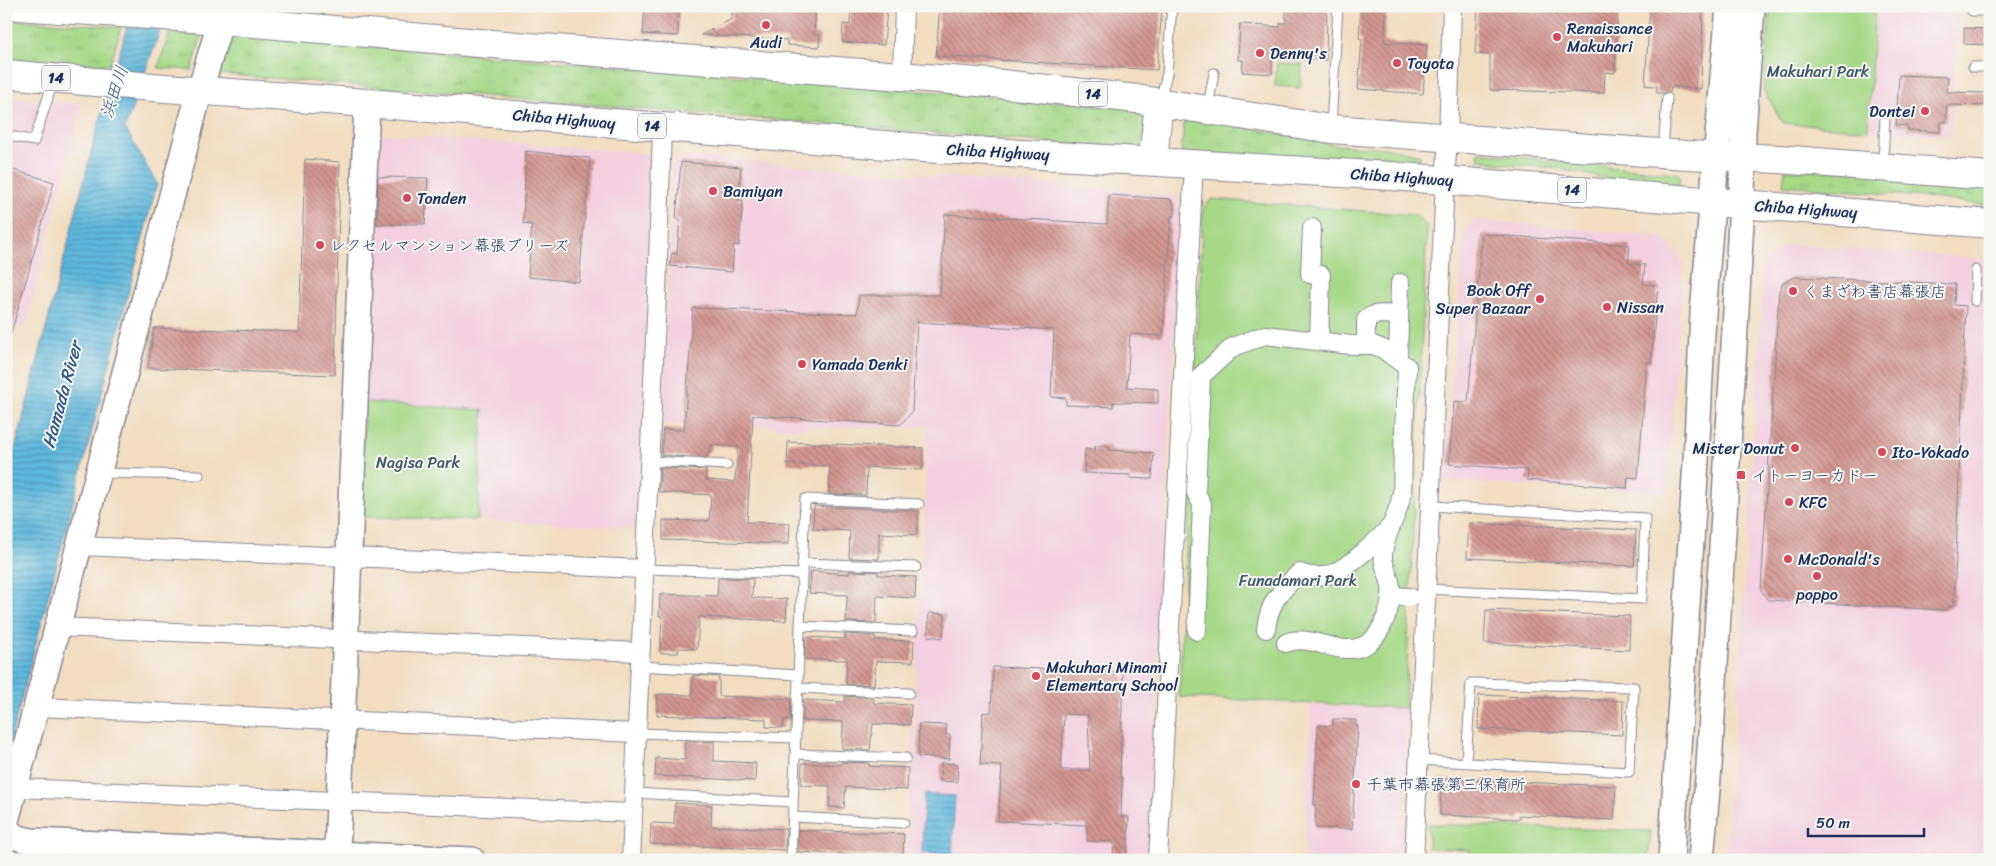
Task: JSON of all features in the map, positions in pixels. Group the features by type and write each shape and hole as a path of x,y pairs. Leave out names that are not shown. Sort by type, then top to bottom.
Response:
{"highway":[{"name":"14","path":"18,6 213,15 284,27 1003,84 1159,102 1331,129 1662,153 1779,158 1990,176"},
{"name":"Chiba Highway","path":"6,74 923,148 1194,163 1711,201 1990,224"},
{"path":"1153,162 1159,102"}],"street":[{"path":"902,76 904,6"},
{"path":"1414,860 1448,138 1452,6"},
{"path":"1701,860 1709,766 1742,204 1729,157 1729,6"},
{"path":"1671,860 1696,461 1702,313 1711,201 1729,157 1752,6"},
{"path":"6,822 200,90 213,15"},
{"path":"337,854 367,103"},
{"path":"631,860 657,295 662,127"},
{"path":"1158,860 1194,163"},
{"path":"1312,228 1310,274 1321,275 1319,341"},
{"path":"1266,629 1267,616 1274,601 1297,575 1300,573 1317,577 1325,576 1375,553 1392,526 1402,491 1408,365 1399,315 1400,283"},
{"path":"1359,345 1368,318 1373,315 1399,315"},
{"path":"1197,631 1202,504 1196,493 1202,376 1233,347 1266,335 1383,349 1408,365"},
{"path":"1284,336 1310,352 1319,354 1359,345"},
{"path":"79,546 644,569"},
{"path":"1286,643 1301,640 1342,650 1358,648 1378,634 1384,620 1390,596 1390,580 1375,553"},
{"path":"1390,596 1410,597"},
{"path":"58,626 346,639 640,659"},
{"path":"37,707 637,733"},
{"path":"16,788 633,813"},
{"path":"6,828 10,834 32,841 472,860"}],"lane":[{"path":"1159,102 1167,74 1172,6"},
{"path":"1331,129 1338,6"},
{"path":"1972,11 1990,11"},
{"path":"1973,67 1990,67"},
{"path":"1208,110 1214,74"},
{"path":"6,134 34,140 55,77"},
{"path":"1662,153 1667,98"},
{"path":"1883,167 1885,116"},
{"path":"1975,301 1976,270"},
{"path":"649,461 727,465"},
{"path":"99,472 199,475"},
{"path":"791,860 805,499 919,504"},
{"path":"1426,589 1642,598 1645,518 1430,506"},
{"path":"802,563 916,567"},
{"path":"644,569 802,574"},
{"path":"800,626 913,631"},
{"path":"640,659 798,675"},
{"path":"1418,760 1466,763 1629,772 1634,687 1471,683 1466,763"},
{"path":"798,688 909,693"},
{"path":"637,733 796,738"},
{"path":"795,754 906,758"},
{"path":"634,793 794,802"},
{"path":"793,817 904,823"}],"shaded area":[{"path":"1876,13 1959,14 1950,136 1870,131"},
{"path":"6,98 82,104 25,329 6,324"},
{"path":"384,134 646,153 654,162 638,528 478,520 483,410 365,402 376,141"},
{"path":"683,156 1172,195 1180,205 1148,860 906,860 926,480 927,426 789,428 662,424 673,165"},
{"path":"1477,220 1665,237 1683,261 1668,493 1444,481 1464,230"},
{"path":"1786,244 1990,259 1990,860 1725,860 1740,662 1764,262"},
{"name":"千葉市幕張第三保育所","path":"1311,705 1407,709 1401,860 1304,860"}],"green space":[{"path":"342,6 389,6 389,14 342,11"},
{"name":"Makuhari Park","path":"1770,6 1875,6 1868,130 1783,123 1764,91"},
{"path":"6,19 121,27 110,65 6,59"},
{"path":"170,30 202,34 192,70 158,68"},
{"path":"229,35 1146,109 1141,150 220,74"},
{"path":"1277,63 1302,64 1300,88 1275,86"},
{"path":"1185,115 1335,145 1388,148 1418,154 1421,157 1414,162 1404,164 1385,164 1181,152"},
{"path":"1479,152 1558,162 1676,173 1680,175 1679,184 1649,184 1552,168 1488,162 1479,159"},
{"path":"1785,170 1990,174 1990,206 1933,198 1783,185"},
{"name":"Funadamari Park","path":"1211,199 1416,215 1427,226 1405,708 1179,697 1203,208"},
{"name":"Nagisa Park","path":"365,402 483,410 478,520 359,517"},
{"path":"1428,824 1651,831 1648,860 1469,860 1469,850 1428,848"}],"water":[{"path":"169,6 125,128 157,184 6,757 6,484 97,129 128,24"},
{"path":"924,794 955,796 952,854 922,853"}],"building":[{"path":"645,6 679,6 678,36 643,34"},
{"path":"732,6 816,6 814,34 820,35 819,47 787,45 787,40 701,35 732,19"},
{"path":"940,6 1162,6 1157,70 936,56"},
{"path":"1286,6 1327,6 1326,60 1272,59 1272,74 1242,72 1243,60 1238,60 1240,24 1280,27 1280,23 1286,23"},
{"path":"1361,6 1387,6 1384,42 1427,45 1423,94 1358,89 1362,39 1359,38"},
{"path":"1478,6 1618,6 1615,73 1605,72 1604,93 1490,90 1490,55 1475,54"},
{"path":"1650,6 1703,6 1701,89 1671,87 1670,93 1657,93 1657,86 1645,85"},
{"path":"872,7 887,8 884,45 842,42 843,24 850,25 851,8 871,9"},
{"path":"1964,28 1990,29 1990,45 1964,44"},
{"path":"1899,75 1948,77 1947,92 1990,93 1990,106 1947,105 1946,122 1941,122 1940,132 1907,130 1908,126 1896,125"},
{"path":"526,151 590,158 579,282 528,277 532,225 523,224"},
{"name":"レクセルマンション幕張ブリーズ","path":"305,159 340,162 335,375 148,368 154,328 299,332"},
{"path":"681,162 741,167 738,200 743,200 739,246 734,245 732,272 670,266 672,253 677,254 680,219 676,219"},
{"path":"6,168 54,182 10,337 6,337"},
{"path":"378,177 428,178 425,224 377,224"},
{"path":"1109,195 1170,199 1174,205 1174,216 1171,216 1163,336 1130,334 1127,387 1158,389 1158,403 1113,402 1113,407 1066,405 1066,398 1051,397 1054,330 917,322 912,412 900,425 753,415 747,522 790,523 789,544 663,540 663,520 709,521 711,495 659,492 660,468 706,470 706,480 734,482 736,472 738,447 711,445 710,452 707,452 707,458 661,455 663,429 684,430 693,308 857,314 859,295 940,295 945,214 1107,224"},
{"path":"1482,234 1630,245 1628,263 1645,265 1643,284 1658,285 1651,362 1647,362 1638,478 1628,477 1627,488 1527,480 1528,470 1449,464 1454,401 1468,402"},
{"path":"1794,277 1955,284 1954,305 1966,306 1954,604 1944,610 1768,600 1761,590 1779,291 1783,283"},
{"path":"788,442 923,448 922,470 867,467 866,495 829,494 830,466 787,464"},
{"path":"1095,446 1110,446 1109,450 1154,453 1152,479 1130,478 1130,475 1084,473 1085,449 1095,450"},
{"path":"814,506 919,511 917,535 879,533 879,559 849,558 850,531 813,529"},
{"path":"1469,523 1636,530 1634,566 1467,558"},
{"path":"811,571 849,574 849,571 878,572 878,575 916,577 915,598 877,596 876,623 846,622 847,595 809,593"},
{"path":"718,578 753,579 752,598 787,599 786,621 699,617 697,649 679,648 678,653 660,653 662,616 659,616 660,594 717,596"},
{"path":"1486,610 1630,616 1629,650 1484,643"},
{"path":"929,613 945,614 943,638 928,636"},
{"path":"845,634 875,636 875,640 914,641 913,662 876,661 874,685 846,684 847,660 805,659 806,637 845,639"},
{"path":"993,667 1123,672 1120,777 1122,777 1121,817 1129,817 1127,860 1113,860 1114,842 1087,841 1087,825 998,821 1002,766 980,765 983,712 991,713","holes":["1064,714 1088,715 1090,770 1061,770"]},
{"path":"693,675 719,677 719,696 791,699 790,720 784,720 783,728 766,727 766,719 657,715 658,694 692,695"},
{"path":"1479,695 1623,701 1622,735 1478,729"},
{"path":"845,696 874,698 873,703 911,705 910,725 873,724 870,750 842,749 843,722 803,721 803,700 845,702"},
{"path":"1333,719 1356,720 1356,726 1358,726 1352,829 1315,828 1316,805 1314,805 1318,725 1333,726"},
{"path":"919,724 946,725 946,735 950,735 949,759 918,757"},
{"path":"685,741 714,742 714,761 756,763 755,781 655,776 656,758 685,760"},
{"path":"841,762 869,763 869,766 908,768 907,790 846,787 844,808 829,807 830,786 801,785 802,763 841,765"},
{"path":"941,763 958,764 957,782 940,781"},
{"path":"1441,779 1616,786 1614,820 1519,815 1519,819 1440,815"},
{"path":"675,803 712,805 711,826 786,829 785,850 650,844 651,823 674,824"},
{"path":"798,830 904,834 903,857 798,852"}],"place":[{"name":"Audi","path":"766,25"},
{"name":"Renaissance Makuhari","path":"1557,37"},
{"name":"Denny's","path":"1260,53"},
{"name":"Toyota","path":"1397,63"},
{"name":"Dontei","path":"1925,111"},
{"name":"Bamiyan","path":"713,191"},
{"name":"Tonden","path":"407,198"},
{"name":"レクセルマンション幕張ブリーズ","path":"320,245"},
{"name":"くまざわ書店幕張店","path":"1793,291"},
{"name":"Book Off Super Bazaar","path":"1540,299"},
{"name":"Nissan","path":"1607,307"},
{"name":"Yamada Denki","path":"802,364"},
{"name":"Mister Donut","path":"1795,448"},
{"name":"Ito-Yokado","path":"1882,452"},
{"name":"イトーヨーカドー","path":"1741,475"},
{"name":"KFC","path":"1789,502"},
{"name":"McDonald's","path":"1788,559"},
{"name":"poppo","path":"1817,576"},
{"name":"Makuhari Minami Elementary School","path":"1036,676"},
{"name":"千葉市幕張第三保育所","path":"1356,784"}],"water label":[{"name":"浜田川","path":"114,92"},
{"name":"Hamada River","path":"62,395"}]}
